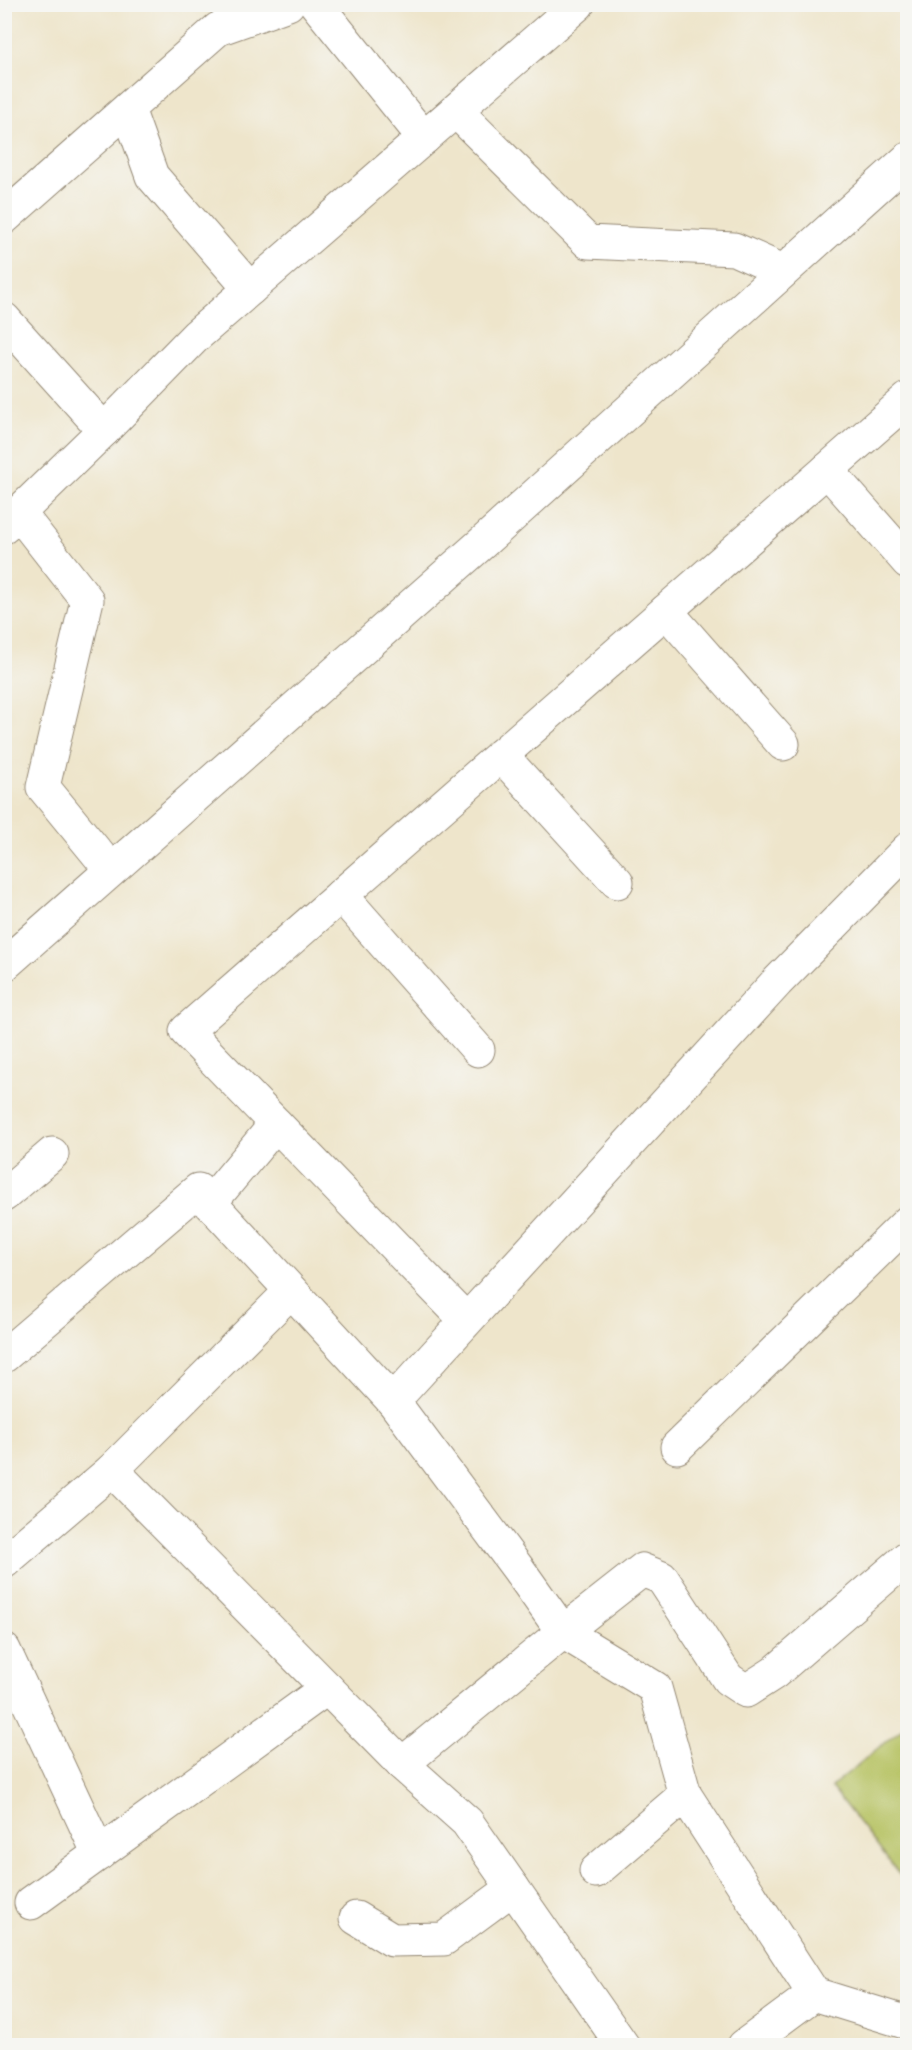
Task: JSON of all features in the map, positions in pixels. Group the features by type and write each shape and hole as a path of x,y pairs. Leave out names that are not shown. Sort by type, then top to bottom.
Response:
{"street":[{"path":"4,218 218,29 288,4"},
{"path":"316,4 424,138"},
{"path":"111,870 43,787 87,600 11,520 196,336 578,4"},
{"path":"128,109 152,176 250,289"},
{"path":"456,111 588,242 734,249 783,271"},
{"path":"4,965 481,544 908,159"},
{"path":"4,319 104,430"},
{"path":"466,1320 186,1031 908,399"},
{"path":"827,470 908,561"},
{"path":"666,611 783,744"},
{"path":"501,755 617,882"},
{"path":"393,1401 777,982 908,849"},
{"path":"341,896 478,1050"},
{"path":"210,1203 276,1124"},
{"path":"4,1195 52,1154"},
{"path":"4,1356 198,1190 393,1401 519,1570 562,1632 655,1688 685,1795 814,1995 908,2023"},
{"path":"677,1447 908,1222"},
{"path":"4,1562 112,1470 291,1291"},
{"path":"112,1470 402,1764 467,1822 623,2046"},
{"path":"402,1764 562,1632 642,1570 662,1578 728,1679 746,1691 774,1673 908,1557"},
{"path":"4,1650 99,1854"},
{"path":"31,1903 327,1688"},
{"path":"596,1871 685,1795"},
{"path":"356,1918 392,1940 444,1939 513,1888"},
{"path":"744,2046 814,1995"}],"green space":[{"path":"907,1724 907,1884 831,1787"}]}
